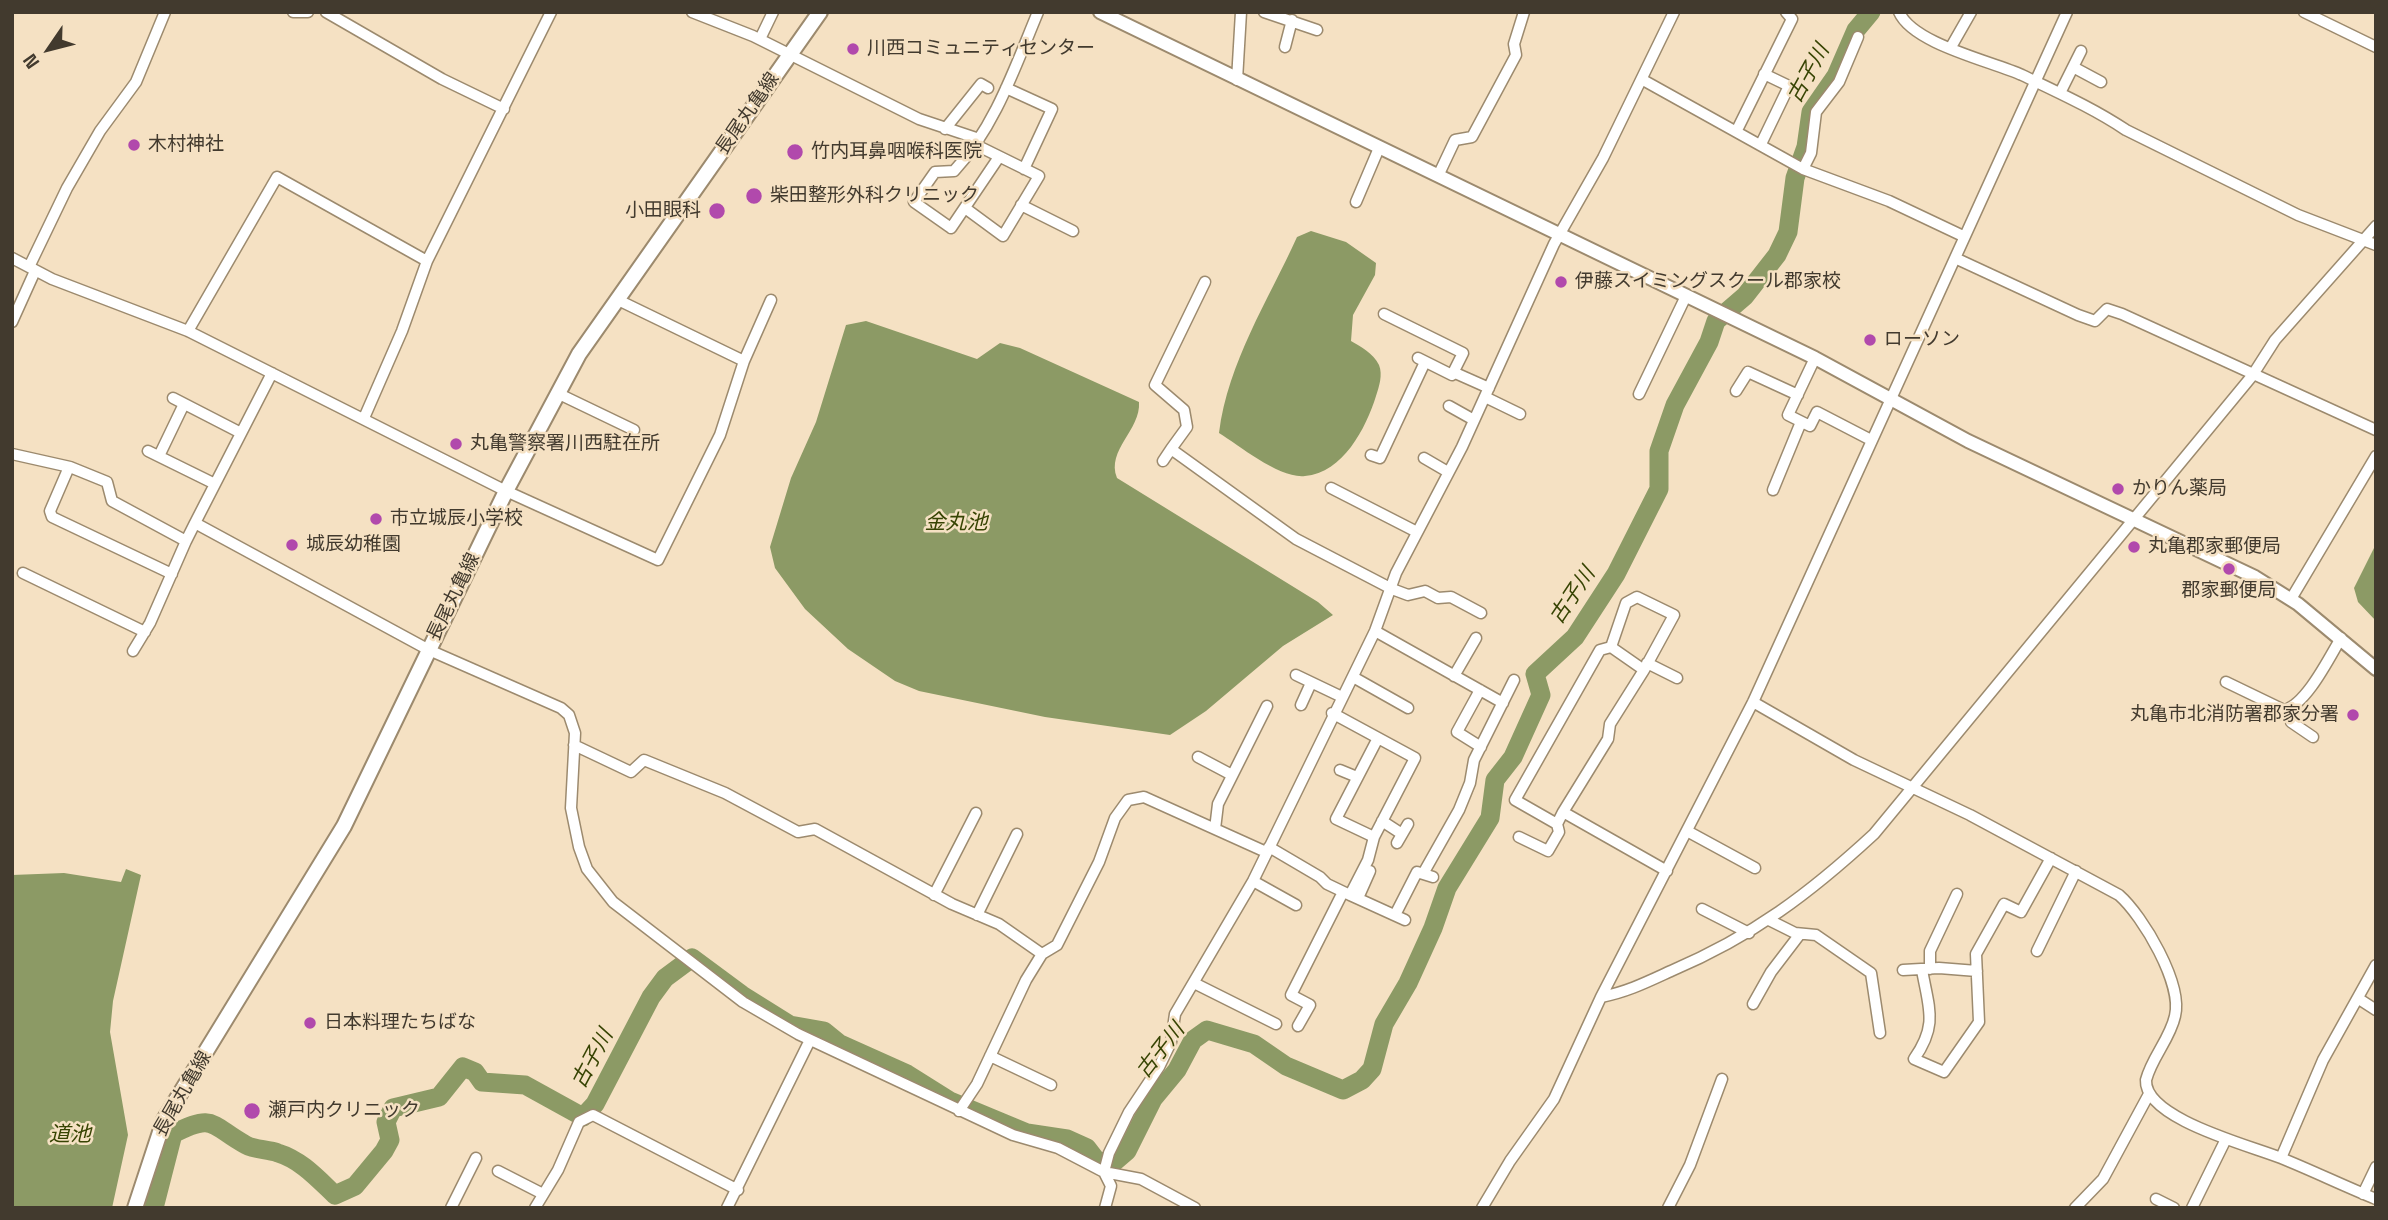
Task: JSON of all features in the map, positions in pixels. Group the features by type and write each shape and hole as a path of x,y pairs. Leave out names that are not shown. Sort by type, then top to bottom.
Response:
{"main road":[{"name":"長尾丸亀線","path":"135,1208 164,1120 344,826 506,491 557,393 616,299 820,12"}],"street":[{"path":"12,322 67,188 100,131 136,82 165,12"},
{"path":"293,12 308,12"},
{"path":"326,12 442,79 504,108"},
{"path":"364,418 402,331 427,261 551,12"},
{"path":"692,12 718,16 919,119 978,142 999,157 1039,176 1003,236 965,208"},
{"path":"760,39 773,12"},
{"path":"999,157 951,228 915,202 935,172 954,171 978,142 1006,88 1038,12"},
{"path":"1100,12 1815,358 1968,442 2255,578 2291,599 2376,669"},
{"path":"1237,80 1241,12"},
{"path":"1264,12 1317,30"},
{"path":"1438,176 1454,140 1472,137 1516,55 1514,44 1524,12"},
{"path":"1105,1208 1111,1186 1104,1170 1109,1153 1129,1112 1159,1067 1171,1042 1175,1014 1253,881 1332,713 1375,631 1417,532 1474,420 1560,236 1643,80 1674,12"},
{"path":"1737,130 1792,19 1786,12"},
{"path":"1899,12 1903,20 1913,28 1951,47 2100,112 2126,130 2298,215 2371,243"},
{"path":"1951,47 1970,12"},
{"path":"1482,1208 1510,1161 1554,1099 1601,997 1753,702 2067,12"},
{"path":"2304,12 2376,47"},
{"path":"1285,47 1292,20"},
{"path":"1799,166 1811,153 1816,112 1839,82 1858,37"},
{"path":"2060,93 2081,51"},
{"path":"2073,67 2101,82"},
{"path":"1761,144 1789,86 1765,74"},
{"path":"1643,80 1799,166 1889,201 1963,236"},
{"path":"945,128 981,84 988,88"},
{"path":"1006,88 1052,109 1024,169"},
{"path":"1356,202 1379,148"},
{"path":"188,331 277,177 427,261"},
{"path":"1021,205 1073,231"},
{"path":"1601,997 1625,992 1699,960 1749,933 1802,898 1874,834 1915,788 2252,376 2274,340 2371,243 2376,226"},
{"path":"12,258 32,269 188,331 506,491 659,560 720,435 744,361 771,300"},
{"path":"1955,258 2095,321 2107,309 2122,314 2252,376 2376,430"},
{"path":"1163,461 1187,427 1184,410 1155,385 1205,282"},
{"path":"1639,394 1686,296"},
{"path":"616,299 744,361"},
{"path":"1371,456 1380,458 1422,360 1452,375 1463,353 1384,314"},
{"path":"1815,358 1788,415 1810,426 1817,412 1871,440"},
{"path":"1453,372 1520,414"},
{"path":"1736,391 1748,372 1798,396"},
{"path":"133,651 145,632 186,541 272,373"},
{"path":"557,393 634,430"},
{"path":"173,398 242,432"},
{"path":"159,456 184,404"},
{"path":"1449,406 1474,420"},
{"path":"1773,490 1801,422"},
{"path":"1171,449 1296,539 1392,589 1408,595 1425,591 1438,598 1451,597 1481,613"},
{"path":"148,451 215,484"},
{"path":"12,454 69,467 107,482 112,501 186,541"},
{"path":"2291,599 2376,456"},
{"path":"1424,458 1448,472"},
{"path":"69,467 50,511 52,517 172,574"},
{"path":"1331,488 1417,532"},
{"path":"195,523 429,650 561,708 573,722 571,808 579,847 598,886 613,902 743,1002 810,1040 959,1111 1013,1135 1058,1148 1104,1170 1140,1179 1195,1208"},
{"path":"23,573 145,632"},
{"path":"1519,837 1548,851 1559,832 1557,824 1563,812 1608,739 1609,724 1674,615 1637,597 1626,603 1611,647"},
{"path":"1375,631 1503,703"},
{"path":"1454,676 1476,638"},
{"path":"2226,682 2284,710 2293,708 2315,680 2341,638"},
{"path":"1557,824 1515,800 1600,650 1611,647 1645,666 1677,678"},
{"path":"1296,675 1342,697"},
{"path":"1353,677 1408,707"},
{"path":"1395,915 1417,872 1429,874 1459,810 1480,747 1514,680"},
{"path":"1301,705 1311,683"},
{"path":"1480,690 1457,732 1480,747"},
{"path":"1753,702 1854,760 1915,788 2110,888 2138,916 2176,993 2174,1020 2147,1076 2146,1088 2149,1094 2177,1115 2226,1139 2281,1158 2370,1200 2376,1167"},
{"path":"1216,829 1218,804 1267,706"},
{"path":"2289,709 2291,722 2313,737"},
{"path":"1298,1026 1310,1005 1291,995 1351,895 1368,860 1374,837 1415,758 1332,713"},
{"path":"1374,837 1336,819 1378,738"},
{"path":"574,745 631,772 644,760 725,793 798,832 815,830 934,895 999,925 1042,954"},
{"path":"1198,757 1232,775"},
{"path":"1340,769 1357,777"},
{"path":"959,1111 968,1099 1013,1006 1042,954 1057,945 1099,862 1115,818 1128,800 1143,797 1267,850 1351,895 1405,920"},
{"path":"1563,812 1667,872"},
{"path":"934,895 976,813"},
{"path":"1382,821 1400,838 1408,824"},
{"path":"1687,831 1755,868"},
{"path":"977,915 1017,834"},
{"path":"1957,894 1930,951 1926,969 1930,1012 1929,1038 1914,1059 1944,1072 1979,1022 1976,954 2004,904 2021,912 2051,858"},
{"path":"1351,895 1370,871"},
{"path":"2038,951 2076,872"},
{"path":"1253,881 1296,905"},
{"path":"1702,909 1749,933"},
{"path":"1769,920 1800,934 1816,935 1871,973 1880,1033"},
{"path":"1753,1004 1771,972 1800,934"},
{"path":"2281,1158 2323,1060 2376,965"},
{"path":"1903,970 1977,971"},
{"path":"1194,982 1276,1024"},
{"path":"2359,999 2376,1010"},
{"path":"727,1208 810,1040"},
{"path":"990,1056 1051,1085"},
{"path":"1668,1208 1690,1165 1722,1079"},
{"path":"2075,1208 2104,1179 2149,1094"},
{"path":"535,1208 558,1170 579,1122 593,1115 738,1190"},
{"path":"2192,1208 2226,1139"},
{"path":"451,1208 476,1158"},
{"path":"498,1171 543,1194"},
{"path":"2156,1199 2174,1208"}],"water":[{"path":"1311,231 1346,242 1376,263 1375,275 1353,315 1351,341 1374,357 1381,377 1366,422 1342,458 1319,473 1295,476 1272,467 1219,433 1231,381 1250,332 1297,237"},
{"name":"金丸池","path":"866,321 977,359 1000,343 1020,348 1139,402 1135,422 1116,458 1117,478 1318,602 1333,615 1283,646 1206,711 1170,735 1045,717 919,691 895,681 848,649 805,609 775,568 770,547 791,478 816,422 846,325"},
{"path":"2376,544 2376,621 2358,602 2354,588"},
{"name":"道池","path":"126,869 141,875 113,1001 110,1032 128,1135 112,1208 12,1208 12,875 64,873 121,882"}],"waterway":[{"name":"古子川","path":"154,1208 173,1134 205,1123 219,1127 250,1147 294,1160 335,1195 355,1186 390,1140 386,1122 393,1108 439,1097 463,1067 475,1072 482,1082 525,1085 583,1117 595,1104 651,997 665,978 692,958 742,995 790,1025 824,1031 840,1044 907,1074 950,1101 1027,1133 1067,1139 1087,1148 1097,1161 1113,1163 1127,1151 1153,1099 1177,1070 1193,1040 1207,1030 1254,1044 1286,1066 1343,1090 1362,1080 1372,1069 1384,1024 1408,983 1433,928 1447,888 1490,818 1495,780 1513,757 1541,695 1535,674 1575,637 1616,574 1659,489 1659,451 1675,405 1709,342 1716,321 1745,296 1777,255 1788,232 1795,178 1806,147 1811,112 1836,76 1856,30 1871,12"}],"place":[{"name":"川西コミュニティセンター","path":"853,49"},
{"name":"木村神社","path":"134,145"},
{"name":"竹内耳鼻咽喉科医院","path":"795,152"},
{"name":"柴田整形外科クリニック","path":"754,196"},
{"name":"小田眼科","path":"717,211"},
{"name":"伊藤スイミングスクール郡家校","path":"1561,282"},
{"name":"ローソン","path":"1870,340"},
{"name":"丸亀警察署川西駐在所","path":"456,444"},
{"name":"かりん薬局","path":"2118,489"},
{"name":"市立城辰小学校","path":"376,519"},
{"name":"城辰幼稚園","path":"292,545"},
{"name":"丸亀郡家郵便局","path":"2134,547"},
{"name":"郡家郵便局","path":"2229,569"},
{"name":"丸亀市北消防署郡家分署","path":"2353,715"},
{"name":"日本料理たちばな","path":"310,1023"},
{"name":"瀬戸内クリニック","path":"252,1111"}]}
